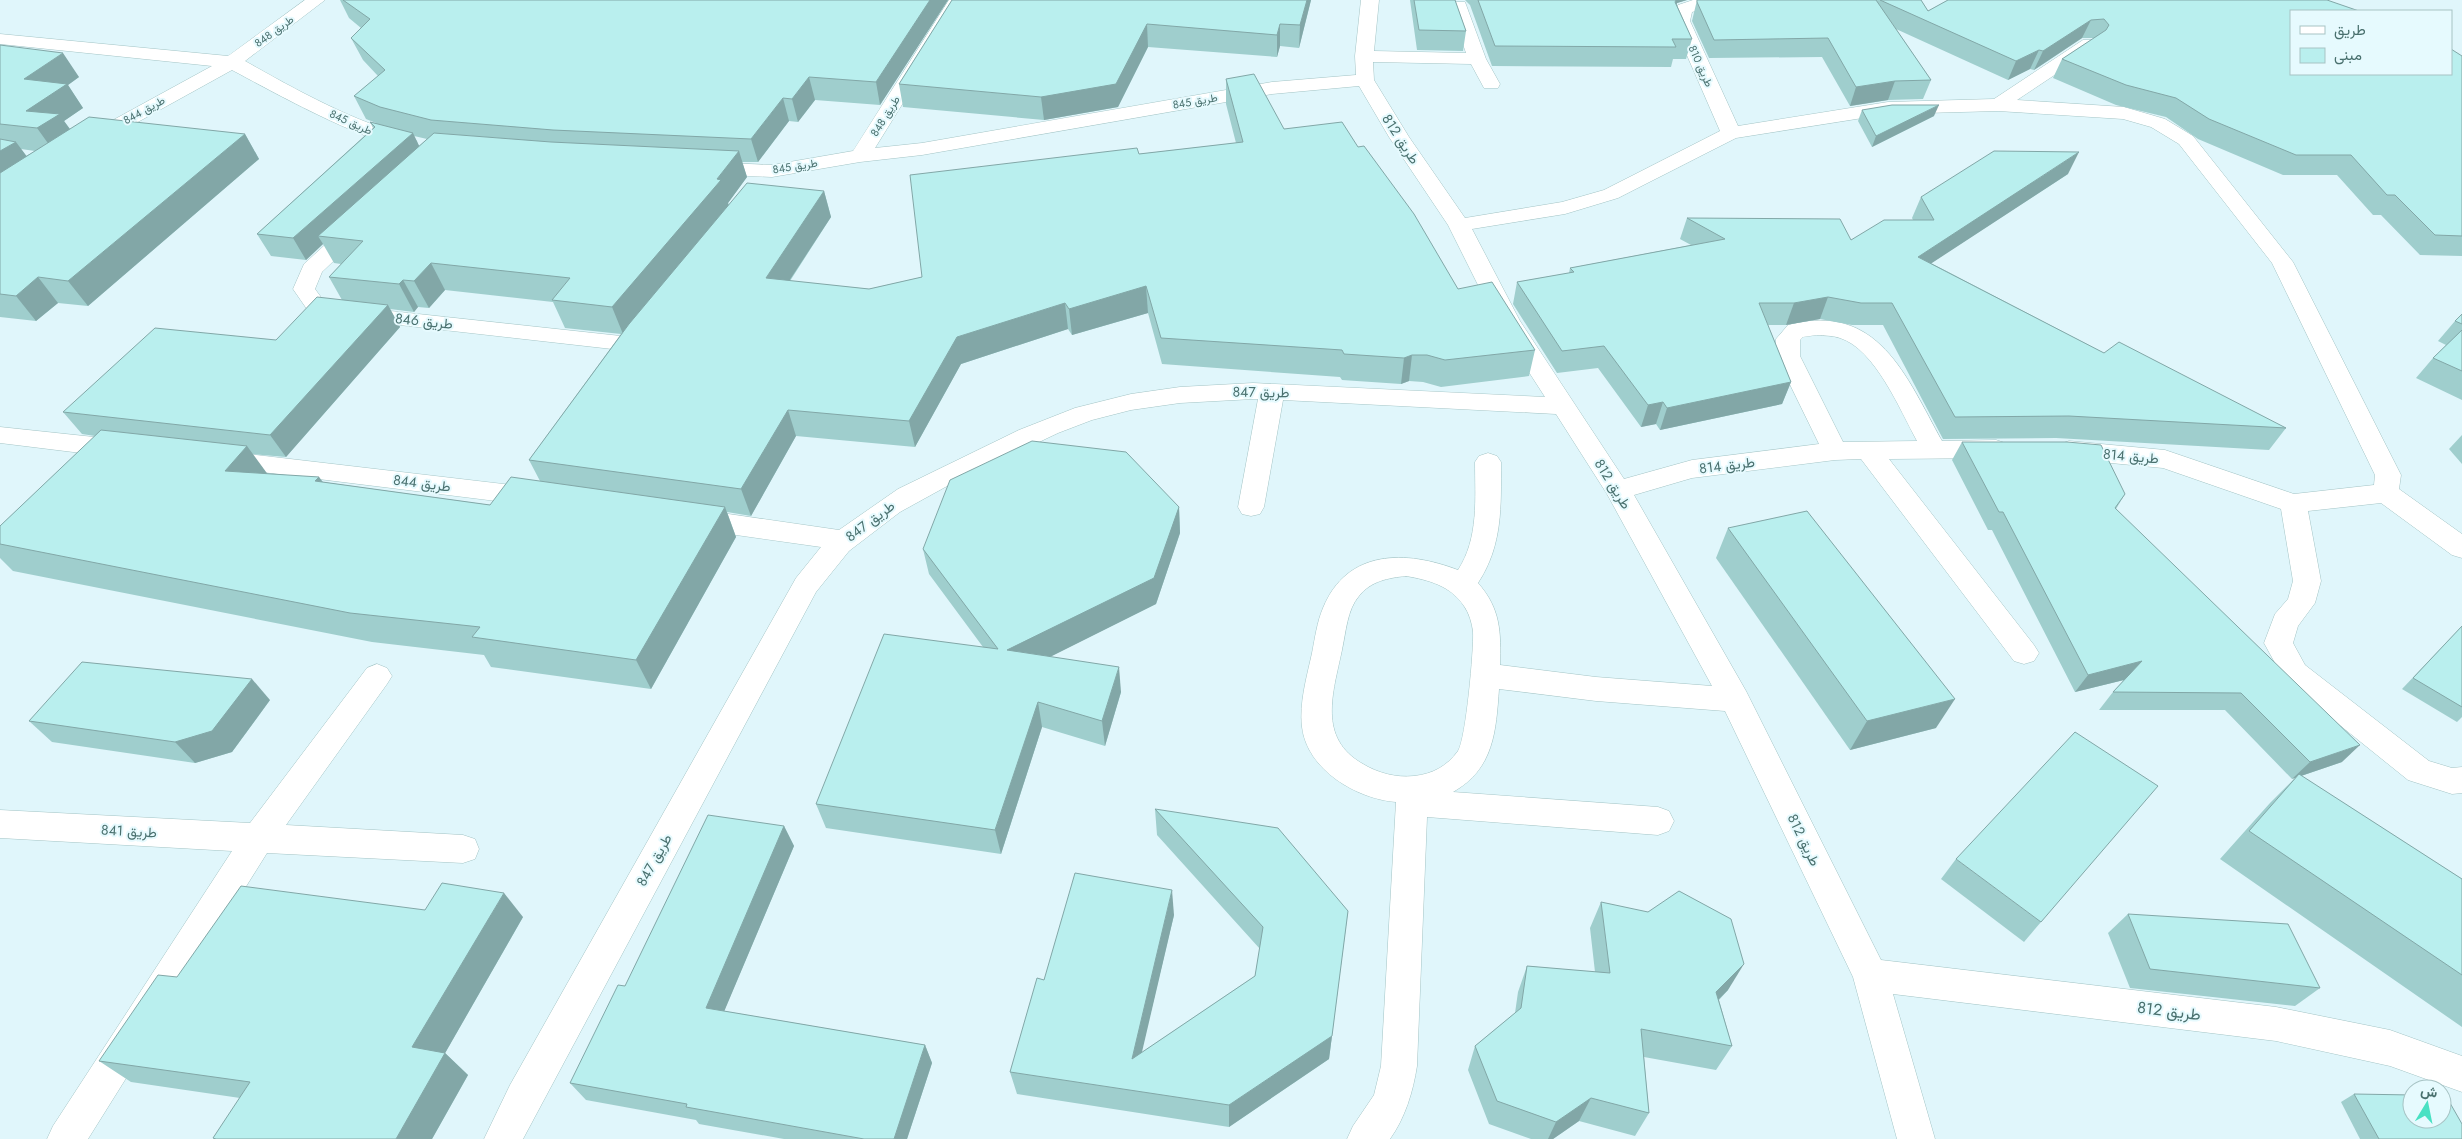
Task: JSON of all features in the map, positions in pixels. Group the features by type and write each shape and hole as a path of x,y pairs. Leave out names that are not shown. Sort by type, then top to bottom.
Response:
{"street":[{"name":"طريق 848","path":"232,62 316,0"},
{"name":"طريق 848","path":"860,156 958,0"},
{"path":"1365,68 1370,0"},
{"name":"طريق 810","path":"1731,133 1681,21 1684,9 1701,2 1750,4"},
{"path":"1460,6 1477,59 1491,84"},
{"name":"طريق 845","path":"0,38 232,62 299,99 384,136 422,146"},
{"path":"1998,105 2089,44"},
{"name":"طريق 845","path":"692,167 772,171 860,156 922,150 1272,88 1365,68 1477,59"},
{"name":"طريق 844","path":"73,151 232,62"},
{"name":"طريق 812","path":"1365,68 1399,137 1459,225 1508,321 1618,490 1735,700 1870,975 1916,1139"},
{"path":"1459,225 1565,208 1611,194 1731,133 1888,108 1998,105 2124,113 2158,123 2186,140 2282,262 2388,475 2386,493 2462,548"},
{"path":"753,193 772,171"},
{"name":"طريق 846","path":"369,217 312,269 304,289 319,310 636,336 612,368"},
{"path":"1835,451 1788,356 1788,339 1796,330 1820,327 1847,332 1869,343 1882,357 1934,450"},
{"name":"طريق 847","path":"503,1139 528,1089 806,585 843,540 876,514 912,491 1061,422 1108,408 1156,397 1204,392 1272,392 1563,406"},
{"path":"1251,507 1272,392"},
{"path":"0,435 148,452"},
{"name":"طريق 814","path":"1618,490 1692,469 1835,451 2019,449"},
{"name":"طريق 814","path":"2047,449 2165,459 2292,503 2386,493"},
{"path":"1868,450 2024,652"},
{"name":"طريق 844","path":"197,458 527,487 560,500"},
{"path":"1462,585 1474,569 1483,552 1487,532 1488,462"},
{"path":"2292,503 2307,581 2301,604 2285,622 2278,643 2295,673 2419,771 2452,781 2462,780"},
{"path":"667,515 843,540"},
{"path":"1412,796 1458,772 1472,756 1478,735 1487,632 1485,615 1476,599 1462,585 1445,575 1426,569 1406,566 1387,568 1368,574 1353,583 1342,595 1336,610 1317,707 1317,728 1323,748 1339,766 1360,781 1412,796 1658,821"},
{"path":"1483,675 1596,689 1735,700"},
{"path":"66,1139 258,838 377,676"},
{"path":"1366,1139 1379,1124 1394,1096 1399,1066 1412,796"},
{"name":"طريق 841","path":"0,824 463,849"},
{"name":"طريق 812","path":"1870,975 2276,1024 2390,1048 2462,1074"}],"building":[{"path":"343,0 930,0 876,82 809,77 792,99 783,98 751,139 553,130 431,120 380,107 354,96 385,70 351,38 370,19"},
{"path":"952,0 1307,0 1300,25 1280,24 1277,35 1147,24 1116,84 1041,97 899,84"},
{"path":"1414,0 1455,0 1466,31 1419,30"},
{"path":"1478,0 1676,0 1675,2 1692,39 1672,39 1676,47 1495,46"},
{"path":"1697,0 1876,0 1931,80 1895,81 1856,87 1828,38 1714,40"},
{"path":"1880,0 1921,0 1928,11 1948,0 2327,0 2356,10 2290,10 2290,75 2452,75 2452,50 2462,56 2462,236 2435,235 2395,195 2387,195 2351,155 2296,155 2209,119 2176,98 2126,85 2062,59 2106,30 2109,25 2104,19 2091,20 2043,51 2039,50 2016,61"},
{"path":"0,45 63,53 24,79 67,84 26,111 60,114 37,128 0,124"},
{"path":"1254,74 1284,129 1342,122 1358,147 1364,146 1414,214 1458,289 1492,282 1535,350 1445,360 1427,355 1412,355 1404,358 1344,354 1342,350 1161,338 1146,286 1069,309 1065,303 957,337 909,421 788,410 741,489 529,460 629,324 747,183 824,191 766,278 869,289 922,277 910,175 1137,148 1139,154 1243,142 1226,79"},
{"path":"1892,105 1939,105 1876,136 1862,110"},
{"path":"89,117 245,134 68,281 38,277 16,296 0,294 0,173"},
{"path":"370,122 413,133 293,238 257,234 375,127"},
{"path":"434,133 551,142 739,151 717,179 721,180 612,307 552,300 570,278 431,263 414,281 403,280 399,284 329,277 363,241 318,236"},
{"path":"0,139 16,142 0,151"},
{"path":"1994,151 2079,152 1918,257 2104,353 2119,342 2286,428 2069,416 1955,417 1892,303 1861,303 1828,297 1794,303 1759,303 1791,382 1667,408 1663,402 1648,405 1604,346 1562,351 1517,282 1574,272 1570,268 1725,239 1687,218 1840,219 1851,240 1884,220 1934,220 1921,197"},
{"path":"317,297 388,305 270,435 63,412 155,328 276,340"},
{"path":"2462,314 2462,324 2455,321"},
{"path":"2462,330 2462,371 2433,358"},
{"path":"101,430 247,446 225,471 319,477 315,481 490,505 511,477 725,507 636,660 472,637 480,627 350,613 0,544 0,526"},
{"path":"1032,441 1126,452 1179,507 1154,578 1007,650 1119,667 1102,721 1038,702 995,830 816,804 884,634 998,649 923,549 950,480"},
{"path":"1962,442 2067,442 2101,445 2125,494 2115,508 2360,745 2310,762 2241,693 2113,692 2142,661 2088,675 2003,512 1999,512"},
{"path":"1807,511 1955,699 1867,721 1728,528"},
{"path":"2462,626 2462,707 2413,678"},
{"path":"82,662 252,679 212,731 175,742 29,721"},
{"path":"2075,732 2158,786 2041,922 1956,859"},
{"path":"2299,774 2462,879 2462,975 2249,831"},
{"path":"1155,809 1278,828 1348,911 1332,1036 1229,1105 1010,1072 1037,978 1044,980 1075,873 1172,890 1132,1059 1255,976 1263,927"},
{"path":"708,815 784,826 706,1008 925,1045 894,1139 864,1139 686,1107 687,1104 570,1083 618,985 625,986"},
{"path":"442,883 504,893 412,1047 445,1053 396,1139 216,1139 213,1138 250,1082 99,1061 158,975 177,977 241,886 425,910"},
{"path":"1679,891 1731,919 1744,964 1716,992 1732,1046 1641,1029 1649,1113 1591,1098 1556,1122 1497,1101 1475,1046 1521,1008 1527,966 1610,973 1601,902 1648,912"},
{"path":"2128,914 2288,924 2320,988 2150,969"},
{"path":"2354,1094 2402,1095 2402,1129 2452,1129 2452,1106 2462,1124 2462,1139 2379,1139"}]}
